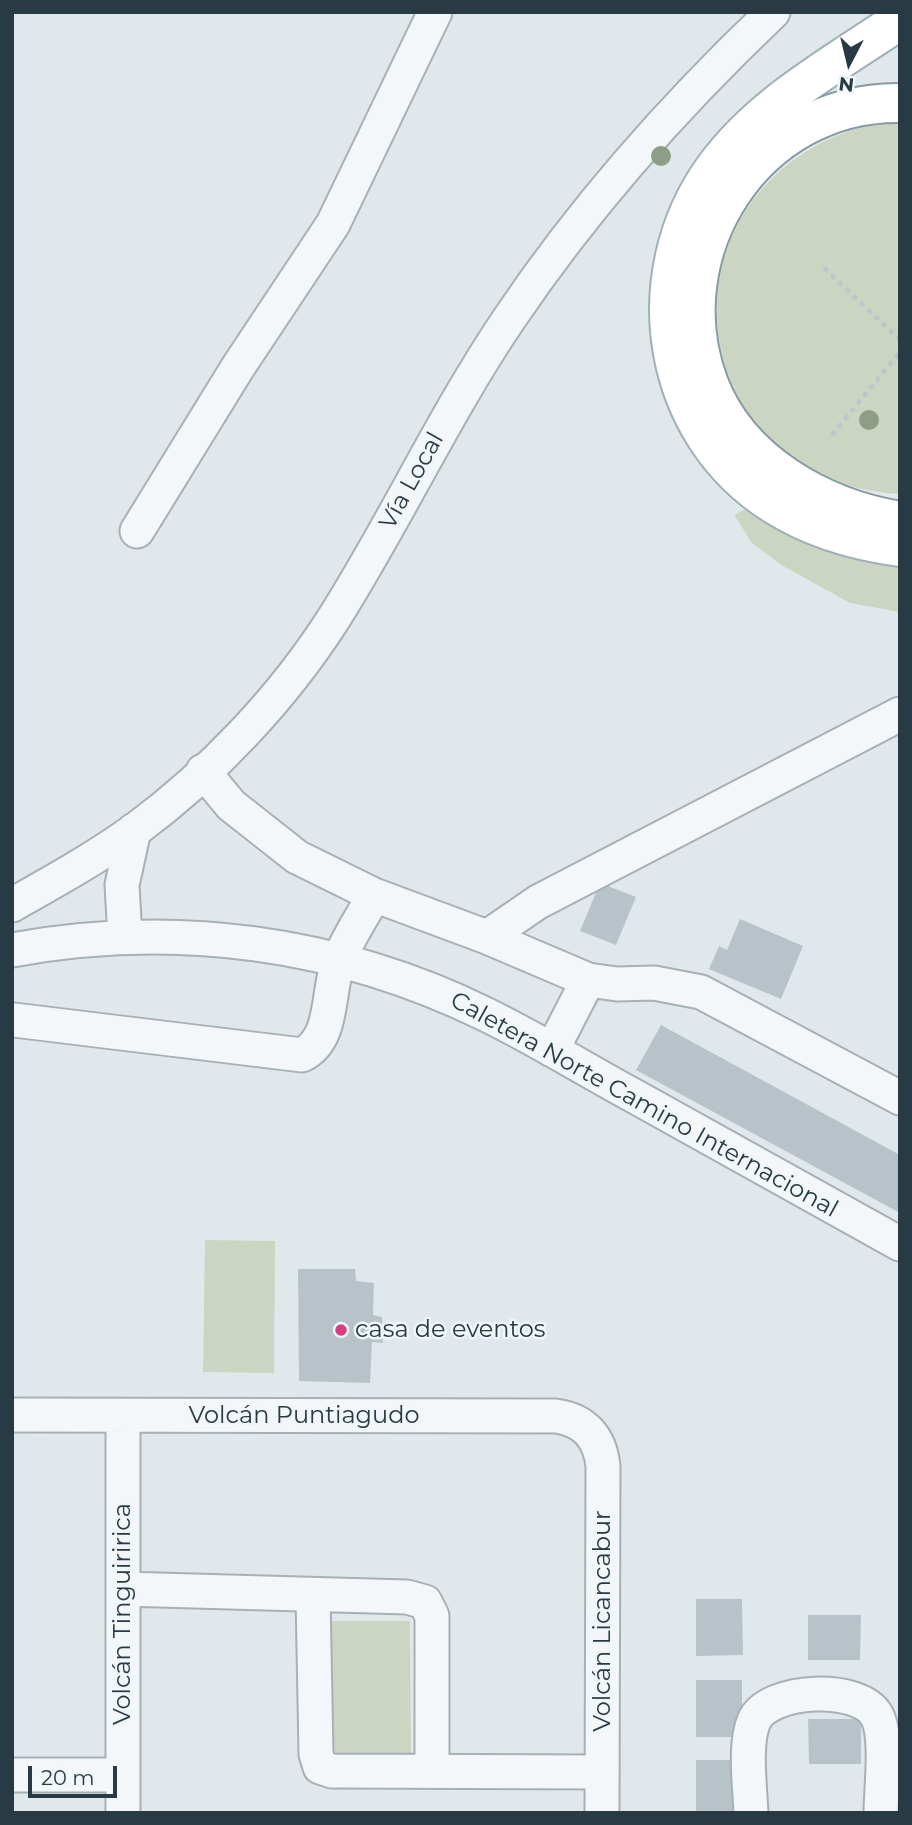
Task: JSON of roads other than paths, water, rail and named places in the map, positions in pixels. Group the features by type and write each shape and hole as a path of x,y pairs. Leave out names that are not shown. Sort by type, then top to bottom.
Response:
{"main road":[{"path":"900,19 772,108 730,148 699,191 687,215 671,267 668,295 671,350 688,402 700,427 733,470 773,504 800,519 857,539 900,547"},
{"path":"900,103 866,105 826,115 788,134 768,149 735,187 711,232 703,257 695,308 699,347 710,385 722,410 755,453 789,479 822,496 862,512 900,521"}],"street":[{"path":"138,531 238,367 333,223 435,12"},
{"name":"Vía Local","path":"12,905 134,830 203,771 269,704 332,620 464,390 554,254 653,132 773,12"},
{"path":"487,937 538,902 900,714"},
{"path":"203,771 231,804 297,857 374,895 487,937 589,980 654,984 701,992 900,1098"},
{"path":"125,937 122,885 134,830"},
{"path":"14,1020 302,1055 314,1049 323,1033 339,959 374,895"},
{"name":"Caletera Norte Camino Internacional","path":"12,950 125,937 240,940 339,959 451,998 552,1050 900,1244"},
{"path":"552,1050 589,980"},
{"name":"Volcán Puntiagudo","path":"12,1415 556,1416 581,1423 590,1432"},
{"name":"Volcán Tinguiririca","path":"123,1416 123,1813"},
{"name":"Volcán Licancabur","path":"590,1432 598,1442 603,1466 603,1813"},
{"path":"123,1589 407,1597 425,1602 432,1616 432,1771"},
{"path":"313,1596 316,1754 320,1767 332,1771 603,1772"},
{"path":"751,1813 751,1729 760,1711 780,1698 845,1696 870,1706 880,1724 881,1813"},
{"path":"12,1775 123,1775"}],"place":[{"name":"casa de eventos","path":"341,1330"}]}
